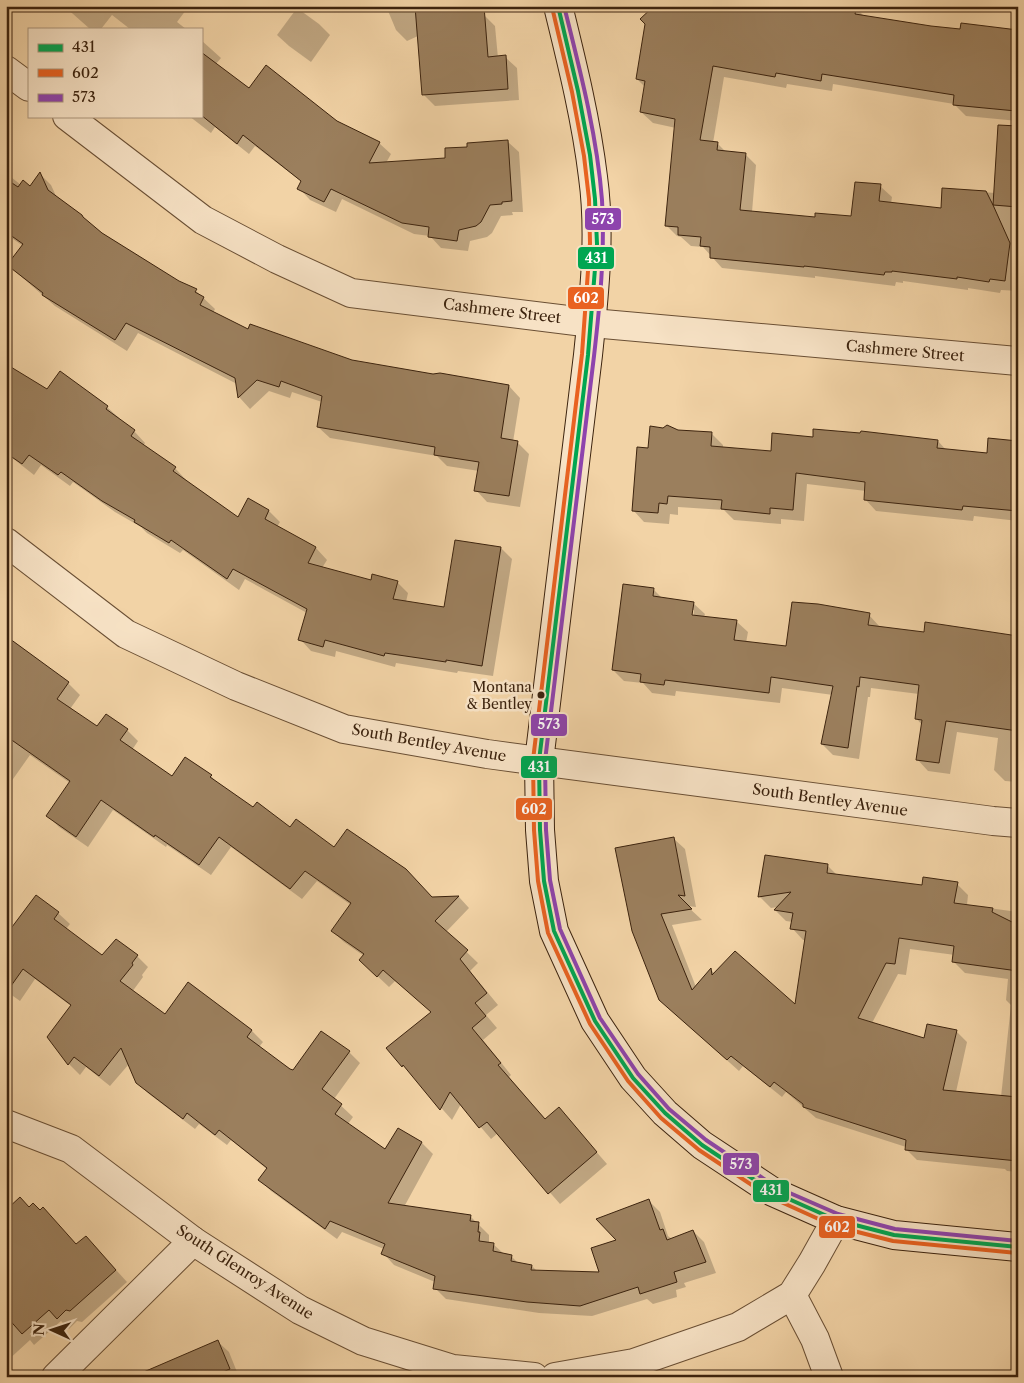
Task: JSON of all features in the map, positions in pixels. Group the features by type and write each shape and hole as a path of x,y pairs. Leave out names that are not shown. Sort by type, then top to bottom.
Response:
{"street":[{"path":"558,6 580,97 593,178 596,228 592,323 540,761 540,830 544,881 554,931 595,1021 633,1078 666,1113 702,1145 773,1192 836,1220 894,1235 1018,1247"},
{"path":"6,70 28,86"},
{"name":"Cashmere Street","path":"70,118 203,220 277,259 351,293 592,323 1018,361"},
{"name":"South Bentley Avenue","path":"6,542 126,634 236,686 344,729 487,754 993,822 1018,823"},
{"name":"South Glenroy Avenue","path":"6,1124 71,1149 194,1241 300,1310 363,1341 453,1369 534,1377"},
{"path":"555,1377 634,1363 738,1328 792,1294 836,1220"},
{"path":"56,1377 194,1241"},
{"path":"792,1294 809,1325 829,1377"}],"building":[{"path":"415,6 484,6 488,57 506,55 508,89 422,95"},
{"path":"654,6 857,6 855,14 931,26 960,29 961,23 1018,30 1018,109 1016,111 953,105 954,95 822,74 821,81 776,73 775,77 713,66 700,140 718,142 717,150 746,153 740,210 815,217 815,213 851,216 855,182 881,184 879,201 941,208 942,188 986,191 1010,243 1005,281 990,279 989,282 892,271 885,272 884,275 710,258 710,247 700,246 701,237 678,235 678,227 665,226 675,119 640,112 645,81 636,79 645,24 640,19"},
{"path":"202,53 249,88 266,65 337,121 380,142 369,163 445,158 445,148 467,147 467,143 508,140 512,201 490,205 481,222 476,226 459,230 457,241 428,237 429,227 402,223 331,189 324,202 297,189 301,181 243,135 237,144 202,116"},
{"path":"998,125 1018,126 1018,207 993,205"},
{"path":"40,172 48,190 82,215 102,233 179,281 197,289 195,292 204,297 200,305 248,329 250,324 352,360 509,385 501,438 518,441 509,496 474,491 479,462 434,455 435,447 317,427 322,396 281,381 279,387 257,380 238,398 235,378 126,323 115,340 42,295 43,293 7,265 23,244 6,232 6,179 18,187 23,180 30,186"},
{"path":"6,364 47,389 60,371 108,406 106,409 135,430 131,436 176,467 173,471 238,517 248,498 269,510 265,519 316,547 308,563 371,580 372,574 398,581 393,599 444,607 455,540 501,547 482,666 385,653 384,656 325,640 323,647 298,640 307,609 233,569 227,579 171,540 169,543 134,522 135,520 102,501 61,472 58,475 29,455 22,464 6,453"},
{"path":"667,425 678,430 712,432 711,446 771,451 772,433 813,437 813,429 860,433 861,431 938,440 937,448 987,453 988,438 1018,441 1018,511 963,506 962,510 864,500 865,482 796,473 793,510 770,508 770,514 721,509 722,500 668,496 667,504 659,503 658,513 632,511 637,447 648,448 650,426 663,428"},
{"path":"623,584 654,588 653,596 694,602 692,615 737,620 734,640 786,646 792,602 818,604 870,613 868,625 924,632 925,622 1018,636 1018,731 946,721 939,763 916,760 922,720 915,719 919,685 860,677 848,748 821,744 833,686 771,677 769,693 665,680 664,685 640,682 641,674 612,670"},
{"path":"6,636 69,682 57,699 97,726 106,714 128,729 120,740 172,776 185,757 253,807 257,802 290,827 296,819 334,847 347,829 406,869 432,897 459,896 435,921 468,950 460,959 487,993 475,1003 486,1016 472,1028 501,1063 498,1065 545,1119 559,1107 597,1152 548,1194 487,1122 479,1128 450,1092 440,1110 403,1065 402,1067 386,1048 431,1012 383,970 377,977 359,960 364,954 331,931 351,903 305,871 290,889 219,837 199,865 155,835 154,837 101,800 76,837 46,816 70,781 6,736"},
{"path":"674,837 685,896 678,895 692,909 661,914 692,990 711,968 712,975 735,951 795,1004 806,931 790,929 793,913 774,910 791,892 758,897 765,855 828,864 827,873 922,885 923,877 958,882 954,903 993,908 992,912 1018,925 1018,971 952,962 954,946 899,938 895,964 886,963 858,1018 924,1038 927,1024 957,1030 943,1090 1018,1097 1018,1161 905,1150 906,1140 803,1107 803,1104 774,1082 770,1087 731,1056 727,1060 659,1000 632,931 615,848"},
{"path":"36,895 59,912 54,919 102,955 116,939 138,955 132,963 133,965 120,981 165,1014 188,982 252,1030 247,1037 290,1069 293,1070 321,1031 350,1051 322,1089 342,1104 335,1114 385,1149 398,1128 422,1142 388,1203 471,1215 470,1221 479,1222 479,1241 494,1243 493,1251 512,1255 511,1261 532,1265 531,1270 599,1272 591,1248 616,1240 596,1219 649,1199 660,1230 663,1229 667,1240 693,1230 706,1262 674,1272 677,1282 640,1294 638,1287 580,1306 527,1302 433,1289 435,1276 381,1254 385,1244 330,1221 325,1229 258,1180 267,1168 219,1130 215,1135 187,1113 183,1119 136,1083 121,1048 99,1076 74,1057 68,1065 47,1037 71,1005 23,969 6,993 6,935"},
{"path":"20,1197 29,1207 33,1203 40,1210 43,1207 76,1244 86,1236 116,1270 70,1311 66,1310 57,1319 49,1310 22,1334 6,1316 6,1210"},
{"path":"218,1340 230,1369 211,1377 132,1377"}],"transit line":[{"name":"431","path":"558,6 578,91 590,155 595,199 597,244 588,355 539,761 540,830 544,881 554,931 595,1021 633,1078 665,1113 702,1145 773,1192 836,1220 894,1235 1018,1247"},
{"name":"573","path":"564,6 587,103 596,151 602,200 603,239 596,337 545,761 546,830 550,880 560,929 600,1018 638,1074 669,1109 706,1140 776,1187 838,1214 895,1229 1018,1241"},
{"name":"602","path":"552,7 572,92 584,156 589,199 590,243 582,354 533,760 534,830 538,881 548,933 590,1024 628,1081 661,1118 699,1150 770,1197 834,1226 893,1241 1017,1253"}],"place":[{"name":"Montana & Bentley","path":"541,695"}]}
